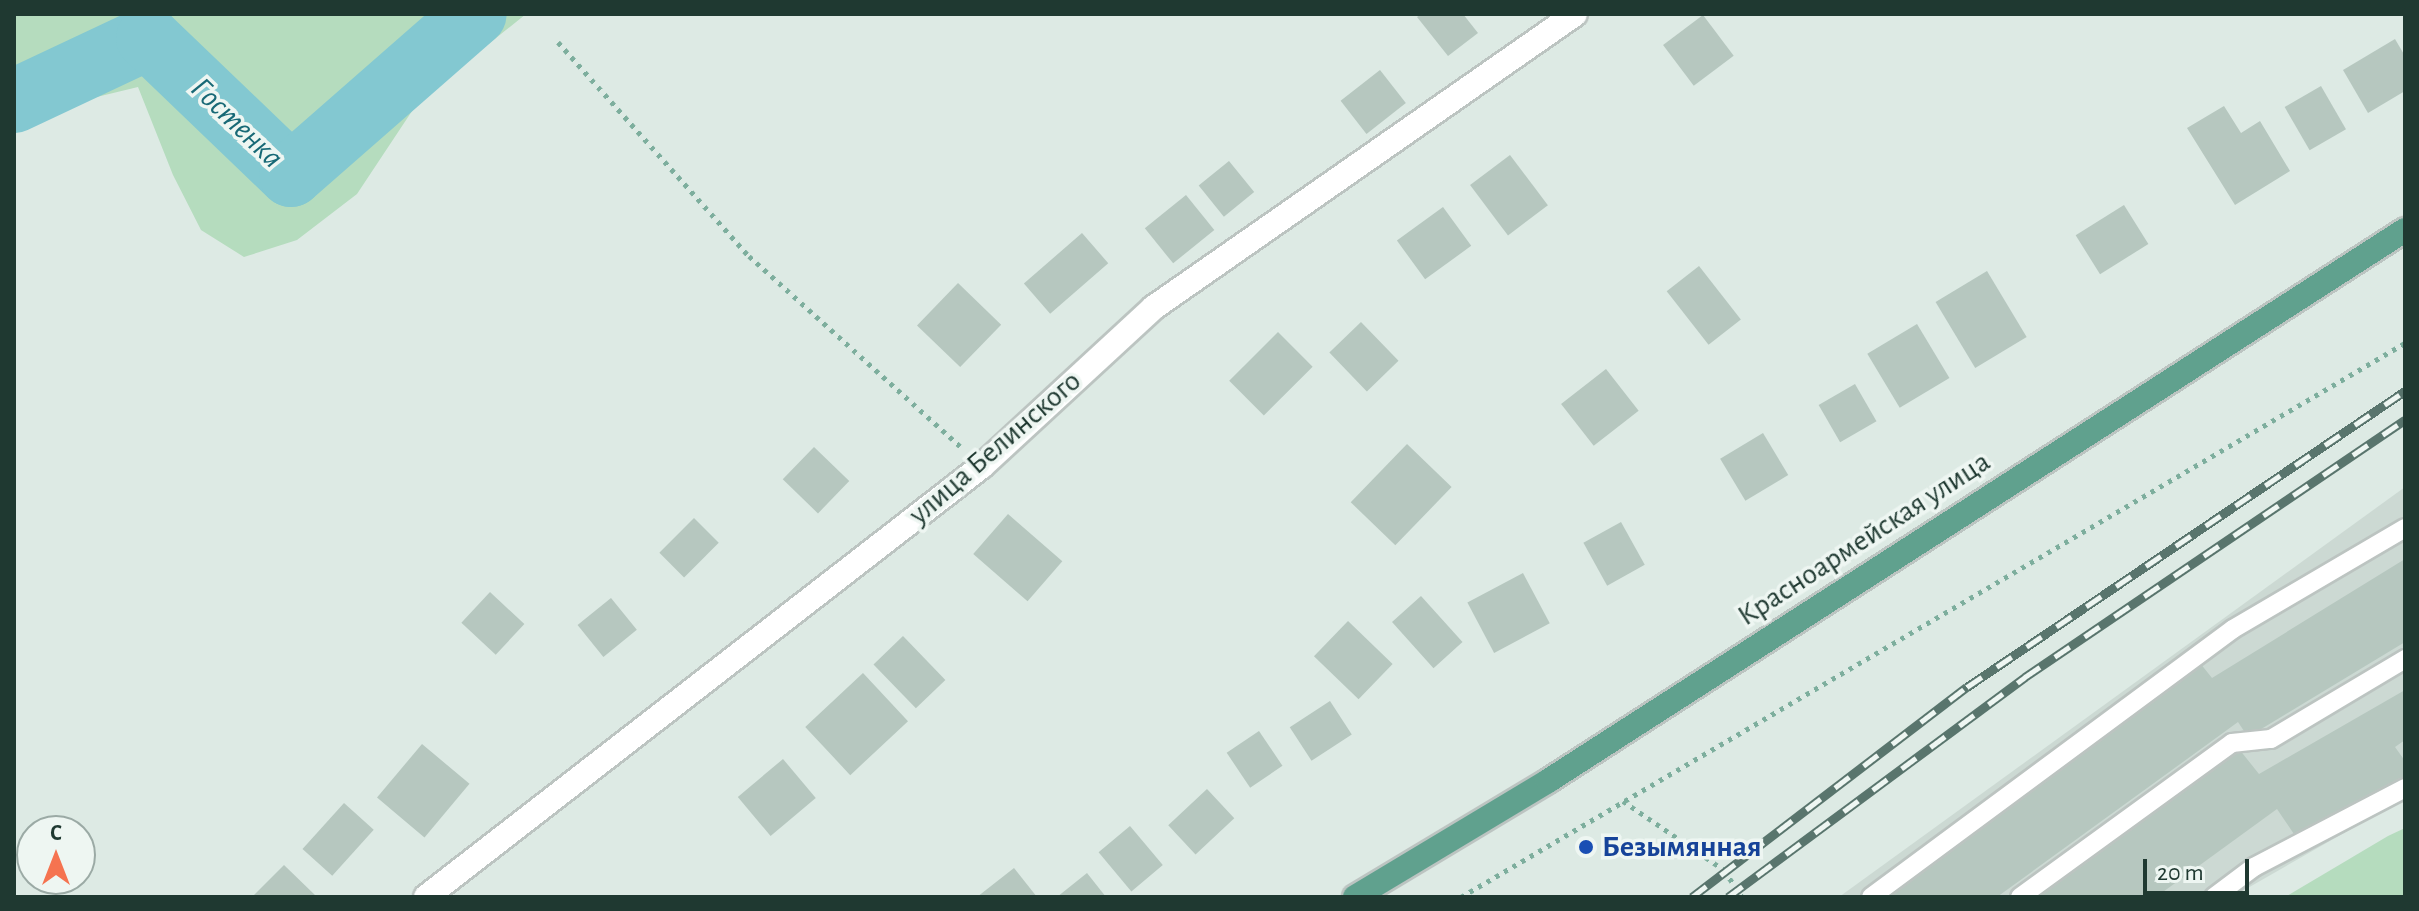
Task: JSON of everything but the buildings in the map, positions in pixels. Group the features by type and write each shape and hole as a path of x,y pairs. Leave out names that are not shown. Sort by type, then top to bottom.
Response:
{"main road":[{"name":"Красноармейская улица","path":"1367,893 1548,781 2405,230"}],"street":[{"name":"улица Белинского","path":"426,897 982,466 1153,308 1575,14"}],"lane":[{"path":"1871,897 2233,629 2405,528"},
{"path":"2020,897 2232,743 2271,739 2405,659"},
{"path":"2214,897 2254,867 2405,788"}],"path":[{"path":"558,42 749,256 982,466"},
{"path":"1461,897 2405,343"},
{"path":"1623,801 1724,870 1742,897"}],"shaded area":[{"path":"2405,487 2405,798 2232,897 1839,897"}],"green space":[{"path":"14,14 526,14 420,99 357,194 297,240 244,257 201,230 173,175 138,87 14,117"},
{"path":"2405,828 2405,897 2285,897 2388,836"}],"waterway":[{"name":"Гостенка","path":"14,101 148,38 291,175 475,14"}],"railway":[{"path":"1692,897 1967,687 2405,391"},
{"path":"1728,897 2025,677 2405,420"}],"place":[{"name":"Безымянная","path":"1586,847"}]}
